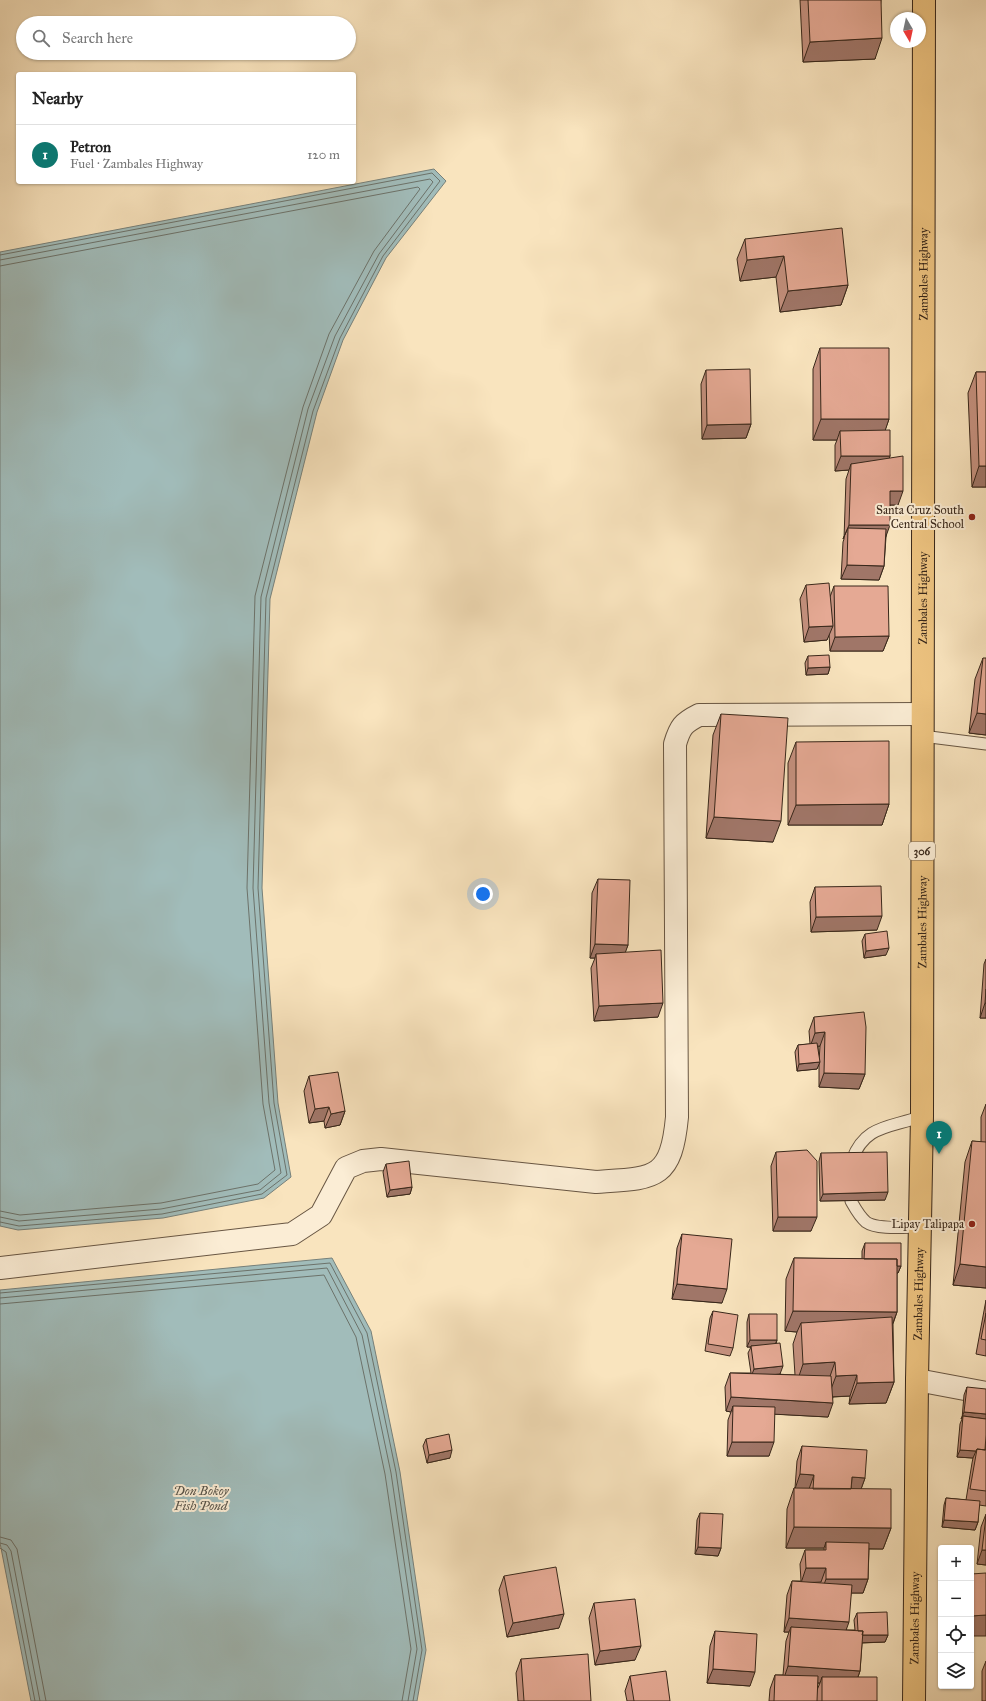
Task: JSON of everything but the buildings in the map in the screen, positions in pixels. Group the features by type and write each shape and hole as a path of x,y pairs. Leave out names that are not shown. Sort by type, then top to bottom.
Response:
{"main road":[{"name":"Zambales Highway","path":"914,1701 917,1380 922,1116 924,0"}],"street":[{"path":"0,1268 292,1234 321,1215 346,1168 363,1161 381,1158 596,1182 628,1180 653,1175 667,1163 675,1142 677,1117 675,744 678,732 684,723 699,715 922,714"},
{"path":"917,1380 986,1393"}],"lane":[{"path":"922,736 986,744"},
{"path":"852,1160 857,1146 870,1132 922,1116"},
{"path":"851,1201 860,1216 867,1223 886,1227 920,1227"}],"water":[{"path":"434,169 446,181 386,258 343,340 317,412 270,599 262,888 278,1103 291,1177 264,1198 163,1218 18,1230 0,1226 0,252"},
{"name":"Don Bokoy Fish Pond","path":"332,1258 371,1331 400,1472 426,1650 417,1701 31,1701 0,1543 0,1290"}],"place":[{"name":"Santa Cruz South Central School","path":"972,517"},
{"name":"Petron","path":"939,1154"},
{"name":"Lipay Talipapa","path":"972,1224"}]}
